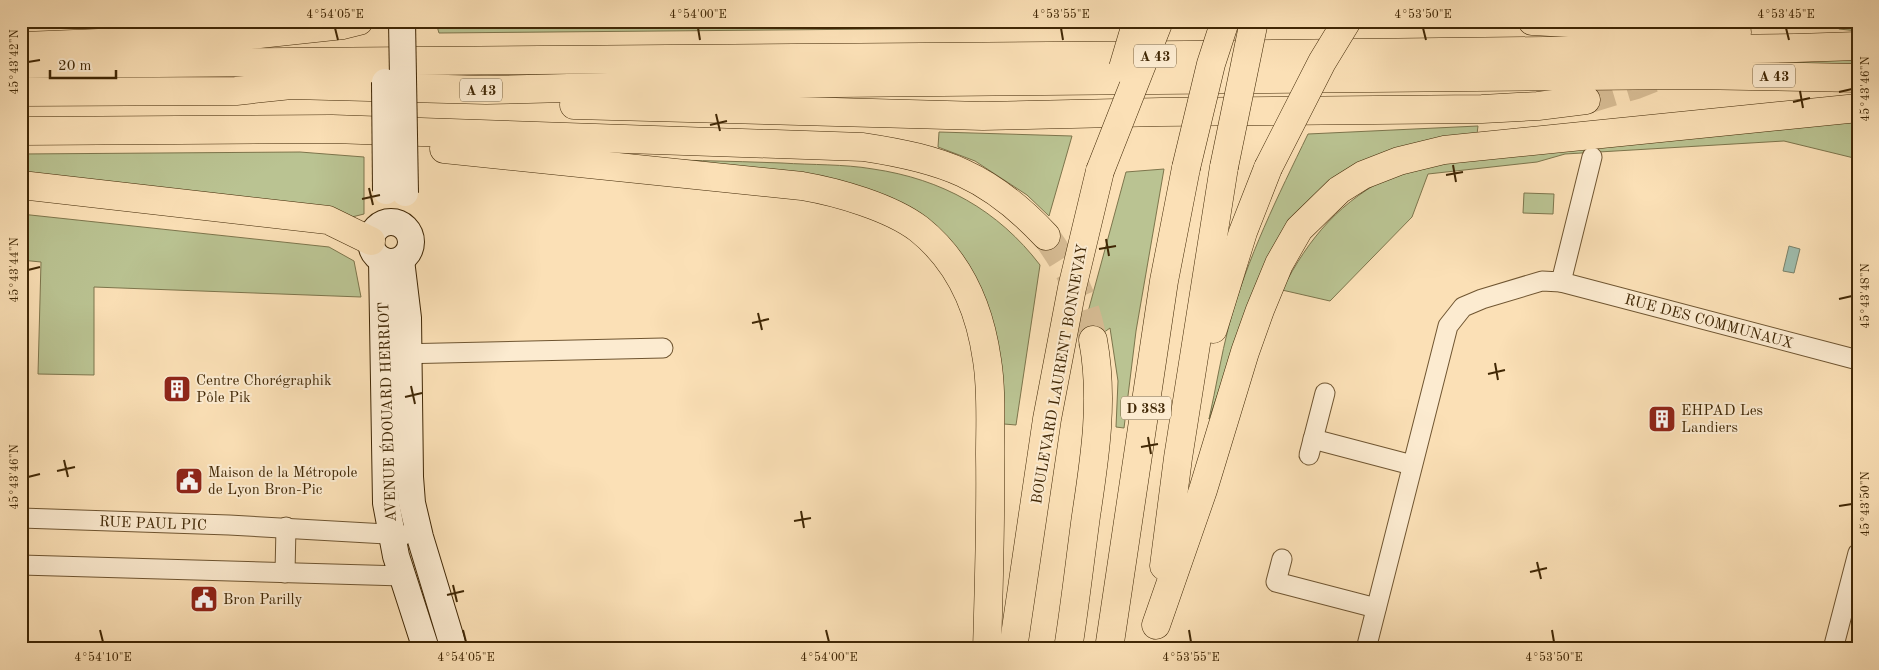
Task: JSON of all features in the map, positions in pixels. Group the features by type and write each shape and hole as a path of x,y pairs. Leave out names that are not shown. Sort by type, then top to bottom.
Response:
{"highway":[{"path":"21,46 223,38 343,25 359,21"},
{"path":"1096,171 1137,21"},
{"name":"BOULEVARD LAURENT BONNEVAY","path":"1013,649 1047,419 1096,171 1159,21"},
{"name":"D 383","path":"1109,649 1164,281 1186,168 1211,64 1225,21"},
{"path":"1154,637 1178,458 1224,167 1254,21"},
{"path":"1154,637 1208,346 1242,232 1268,168 1322,62 1346,21"},
{"path":"1532,21 1858,40"},
{"name":"A 43","path":"21,64 1187,55 1858,46"},
{"name":"A 43","path":"21,92 236,91 291,86 486,90 727,84 1690,74 1858,78"},
{"path":"236,91 292,98 982,116 1482,109 1538,106 1586,100"},
{"path":"1154,637 1203,490 1245,352 1279,264 1299,229 1339,190 1363,175 1382,167 1421,154 1444,150 1858,108"},
{"path":"21,131 332,129 863,147 903,153 969,175 998,192 1017,207 1046,236"},
{"path":"332,129 408,146 827,190 888,211 918,228 939,248 959,275 972,299 981,324 988,362 990,504 987,649"},
{"path":"21,185 328,220 389,242"},
{"path":"1068,649 1099,413 1098,374 1094,340"}],"street":[{"path":"385,21 396,192"},
{"path":"396,192 402,21"},
{"path":"1561,282 1592,157"},
{"name":"AVENUE ÉDOUARD HERRIOT","path":"396,192 389,242 396,354 412,504 454,649"},
{"name":"RUE DES COMMUNAUX","path":"1366,649 1448,326 1463,307 1482,299 1542,281 1561,282 1858,360"},
{"path":"396,354 663,348"},
{"name":"AVENUE ÉDOUARD HERRIOT","path":"396,354 386,503 391,534 426,649"},
{"path":"1325,393 1311,447 1412,465"},
{"name":"RUE PAUL PIC","path":"21,518 286,528 420,537"},
{"path":"285,574 286,528"},
{"path":"1833,649 1858,553"},
{"path":"1282,558 1276,582 1376,608"},
{"path":"21,565 403,576"}],"green space":[{"path":"442,21 1106,21 1105,27 439,33 436,23"},
{"path":"1830,21 1858,21 1858,31 1839,29"},
{"path":"1858,55 1858,66 1732,63"},
{"path":"1858,114 1858,159 1784,141 1565,154 1537,162 1428,174 1412,217 1330,301 1282,290 1303,253 1328,222 1343,208 1376,184 1395,174 1428,163"},
{"path":"1478,126 1477,134 1376,158 1247,311 1209,419 1223,348 1236,300 1254,251 1308,134"},
{"path":"939,132 1072,136 1049,216 1027,195 975,161 938,147"},
{"path":"300,152 364,157 364,214 352,217 21,173 21,154"},
{"path":"622,159 862,167 922,180 967,200 987,213 1024,245 1040,265 1016,425 1004,424 928,225"},
{"path":"1164,169 1136,331 1124,428 1116,427 1118,381 1110,328 1081,349 1079,345 1126,172"},
{"path":"1524,193 1554,194 1553,214 1523,213"},
{"path":"21,214 329,247 354,261 361,297 94,287 94,375 38,374 41,262 21,260"}],"shaded area":[{"path":"1789,246 1800,249 1794,273 1783,271"}],"tunnel":[{"path":"1586,100 1656,77"},
{"path":"1046,236 1076,285 1086,310 1093,340"}],"place":[{"name":"Centre Chorégraphik Pôle Pik","path":"177,389"},
{"name":"EHPAD Les Landiers","path":"1662,419"},
{"name":"Maison de la Métropole de Lyon Bron-Pic","path":"189,481"},
{"name":"Bron Parilly","path":"204,599"}]}
